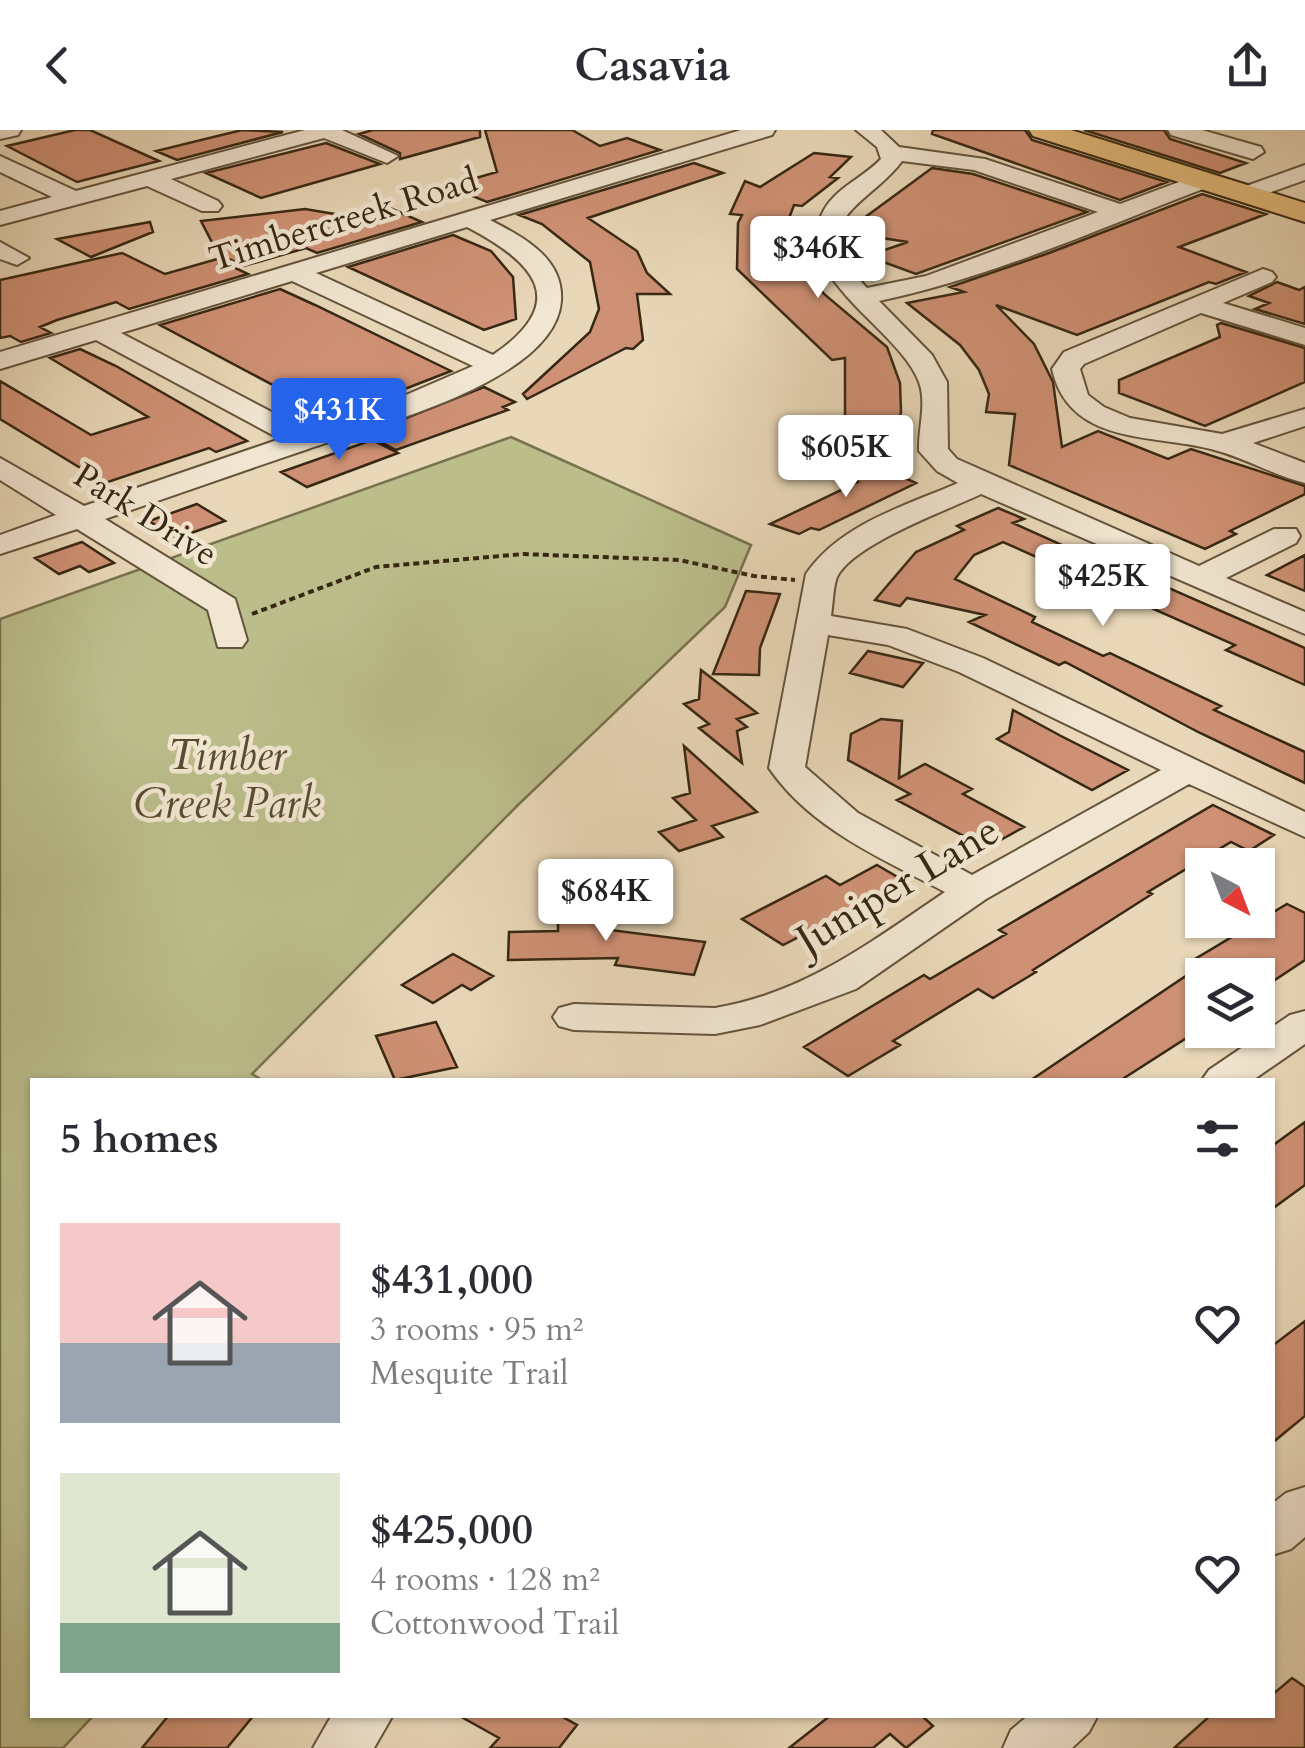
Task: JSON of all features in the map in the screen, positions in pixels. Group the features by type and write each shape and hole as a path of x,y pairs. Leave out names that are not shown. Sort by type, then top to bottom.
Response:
{"main road":[{"path":"1043,130 1305,212"}],"street":[{"path":"0,132 10,130"},
{"name":"Timbercreek Road","path":"0,360 764,130"},
{"path":"867,130 888,144 892,153 887,167 842,200 832,217 829,247 838,272 894,325 934,383 934,451 946,465 981,484 1305,624"},
{"path":"0,218 328,131 386,156"},
{"path":"1132,158 1188,133 1253,152"},
{"path":"892,153 977,164 1122,212"},
{"path":"0,162 75,198"},
{"path":"1246,194 1299,165"},
{"path":"149,178 210,206"},
{"path":"862,297 933,282 1203,180"},
{"path":"0,546 428,397 494,366 540,331 547,318 550,296 539,264 467,218"},
{"path":"291,272 494,366"},
{"path":"1263,276 1074,358 1066,369 1079,403 1089,409 1152,431 1224,443 1305,474"},
{"path":"1200,304 1305,337"},
{"path":"98,330 304,440"},
{"path":"1224,443 1305,417"},
{"name":"Park Drive","path":"0,467 224,606 229,633"},
{"path":"972,891 834,813 797,785 787,768 822,574 832,561 860,541 981,484"},
{"path":"1201,578 1286,536"},
{"path":"812,623 896,636 971,665 1305,826"},
{"name":"Juniper Lane","path":"574,1017 715,1021 745,1016 842,980 972,891 1190,769"},
{"path":"1227,1078 1305,1024"},
{"path":"1275,1532 1305,1507"},
{"path":"342,1748 362,1718"},
{"path":"1032,1748 1066,1718"}],"path":[{"path":"229,633 376,567 408,562 524,554 679,560 754,576 796,580 822,574"}],"green space":[{"name":"Timber Creek Park","path":"511,437 751,545 725,607 518,805 252,1074 259,1078 30,1078 30,1718 91,1718 63,1748 0,1748 0,619"}],"building":[{"path":"90,130 159,161 77,182 7,146"},
{"path":"242,130 283,132 177,160 156,151"},
{"path":"373,130 480,130 480,137 400,159 400,153 359,134"},
{"path":"485,130 572,130 600,146 627,138 660,150 487,202 448,186 497,172"},
{"path":"933,130 1025,130 1032,140 1167,182 1120,200 932,134"},
{"path":"1084,130 1164,130 1170,139 1246,163 1220,173"},
{"path":"326,143 380,164 261,198 206,173"},
{"path":"814,153 851,157 830,177 838,178 802,206 794,205 786,226 776,222 786,238 786,255 795,254 824,294 887,347 900,383 901,412 890,451 835,448 845,416 845,358 832,360 737,269 738,223 742,215 730,214 745,181 760,187"},
{"path":"694,163 723,173 588,218 637,251 647,273 670,294 637,294 643,340 633,349 626,348 527,399 523,394 590,332 599,309 590,262 542,224 519,215"},
{"path":"932,168 973,174 1087,212 916,274 867,256 908,242 862,235 876,220 864,218"},
{"path":"1202,194 1266,214 1179,247 1246,272 1216,284 1209,282 1077,335 996,305 1034,344 1053,382 1062,447 1098,431 1168,459 1191,449 1305,486 1305,494 1230,531 1236,534 1205,549 1009,465 1015,414 986,412 989,394 979,370 960,345 907,303 964,292 950,287"},
{"path":"383,205 422,222 317,253 306,248 244,266 218,254 201,221 305,209 347,216"},
{"path":"150,222 153,232 91,257 57,239"},
{"path":"453,235 491,251 513,277 516,319 484,330 348,267"},
{"path":"122,253 165,274 217,259 248,274 129,309 116,302 40,327 51,333 21,342 10,336 0,338 0,280"},
{"path":"1277,282 1299,290 1305,287 1305,324 1255,309 1269,303 1249,296"},
{"path":"280,289 451,371 333,417 160,325"},
{"path":"1217,325 1305,348 1305,382 1205,426 1119,393 1119,380 1220,337"},
{"path":"80,349 247,441 216,452 209,448 105,483 0,419 0,381 91,435 148,417 50,358"},
{"path":"484,387 515,402 503,407 508,410 396,450 366,434"},
{"path":"372,440 398,453 307,487 281,472"},
{"path":"876,465 916,483 819,530 811,528 799,534 770,524 858,482 848,477"},
{"path":"197,504 225,521 177,538 149,521"},
{"path":"998,508 1024,519 1013,523 1305,648 1305,685 1226,650 1235,645 1003,542 974,555 955,579 1035,617 1032,622 1103,656 1110,653 1221,706 1214,710 1305,752 1305,783 1065,662 1059,665 969,622 985,615 907,598 900,606 875,600 916,552 964,530 957,526"},
{"path":"82,542 114,563 89,572 80,566 59,574 35,558"},
{"path":"1305,555 1305,591 1267,575"},
{"path":"746,591 780,594 760,648 759,675 713,674"},
{"path":"868,651 923,663 903,687 850,673"},
{"path":"701,670 757,713 737,719 747,727 737,731 742,763 699,728 709,724 684,704 699,699"},
{"path":"1013,710 1128,770 1092,790 997,739 1009,732"},
{"path":"881,719 902,721 899,778 925,764 972,789 963,794 1024,827 986,848 897,800 910,794 848,760 851,734"},
{"path":"684,746 757,812 712,826 723,837 679,851 659,832 696,820 673,798 690,793"},
{"path":"1213,805 1274,835 1254,848 1231,842 1221,848 1185,848 1185,870 1148,892 1152,894 993,998 978,989 893,1041 900,1045 848,1076 804,1047 924,975 930,979 1006,934 999,930"},
{"path":"877,865 906,882 783,945 742,919 826,876 840,885"},
{"path":"583,902 609,902 610,930 705,942 694,975 615,965 618,958 508,960 509,932 558,931 558,921 583,920"},
{"path":"1287,904 1305,913 1305,960 1275,980 1275,958 1197,958 1230,938 1275,938 1275,911"},
{"path":"453,954 493,976 471,990 462,985 433,1003 402,985"},
{"path":"1185,976 1185,1039 1124,1078 1034,1078"},
{"path":"436,1022 457,1067 394,1078 376,1036"},
{"path":"1305,1122 1305,1185 1275,1207 1275,1144"},
{"path":"1305,1321 1305,1416 1275,1441 1275,1344"},
{"path":"1292,1678 1305,1687 1305,1748 1174,1748 1208,1718 1275,1718 1275,1692"},
{"path":"167,1718 252,1718 227,1748 142,1748"},
{"path":"463,1718 564,1718 577,1725 559,1748 490,1748 499,1738"},
{"path":"827,1718 924,1718 933,1726 906,1748 890,1734 873,1748 789,1748"}]}
